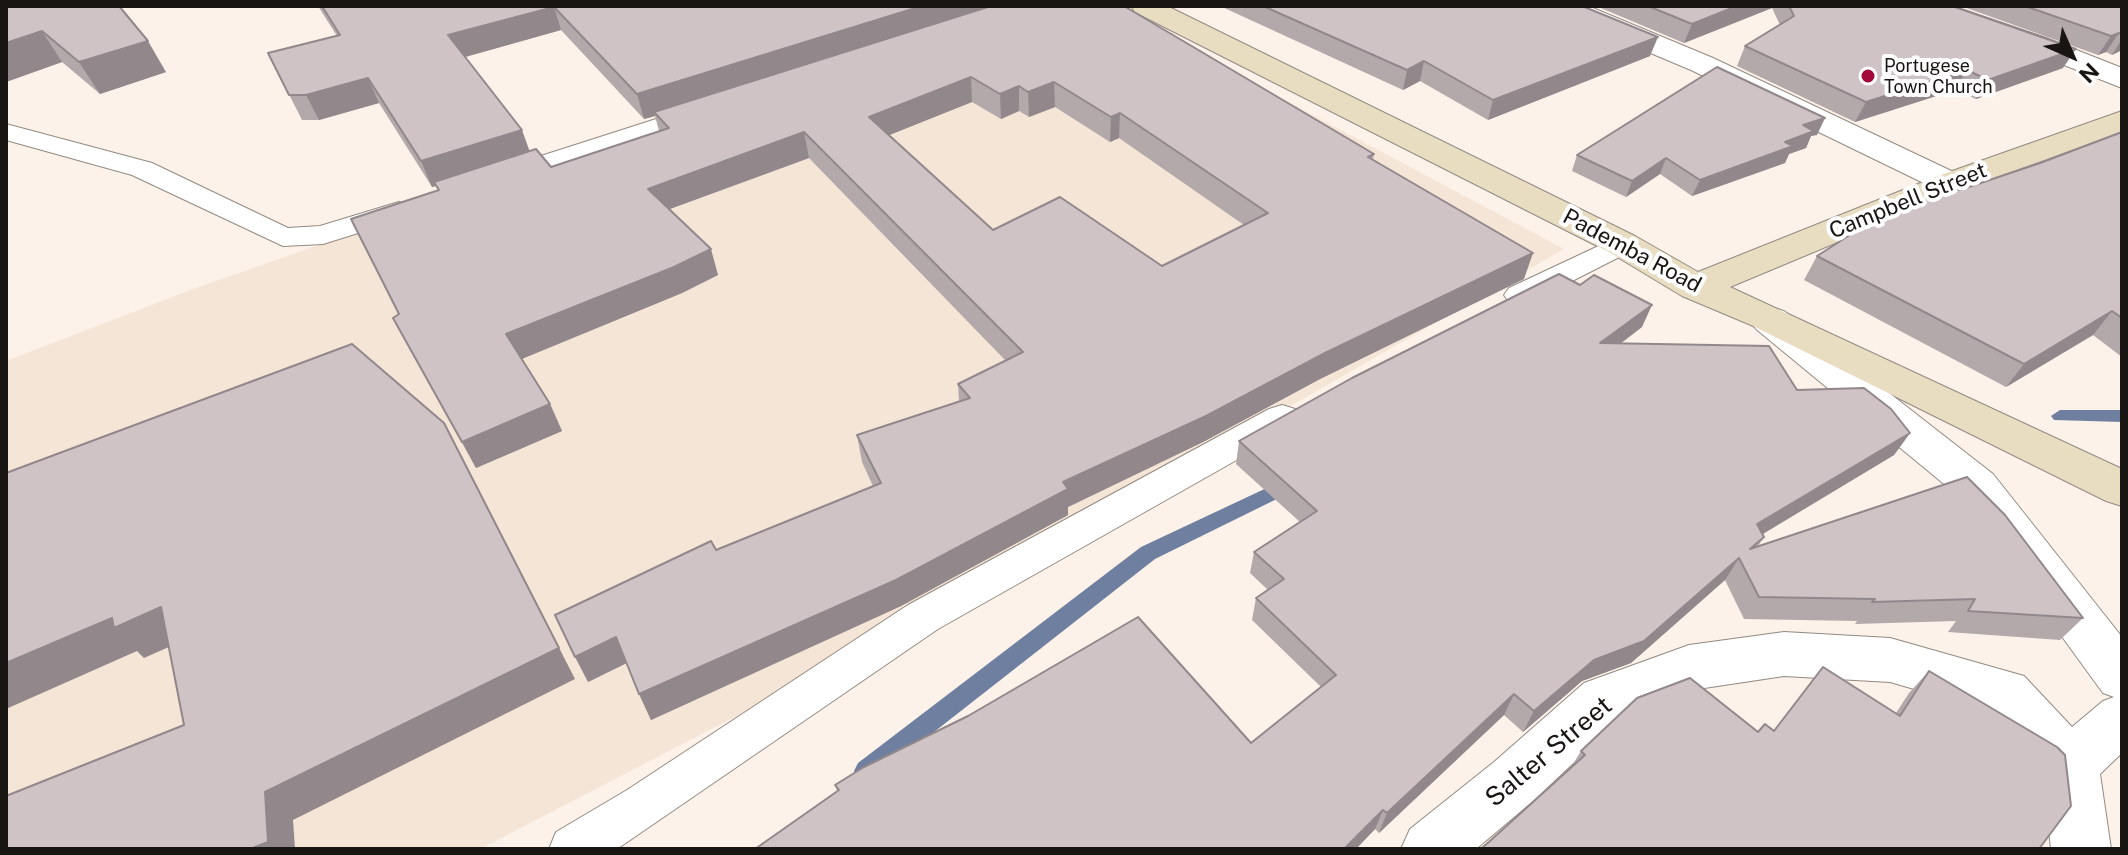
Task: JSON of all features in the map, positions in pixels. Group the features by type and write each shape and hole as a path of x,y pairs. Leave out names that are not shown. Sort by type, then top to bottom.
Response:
{"main road":[{"name":"Pademba Road","path":"1145,6 1622,244 1696,287 1765,316 2122,489"},
{"name":"Campbell Street","path":"1696,287 1950,183 2122,121"}],"street":[{"path":"1563,6 1702,64 1950,183"},
{"path":"1924,6 2036,44 2122,79"},
{"path":"1765,316 1977,486 2122,677"},
{"name":"Salter Street","path":"1431,849 1514,781 1603,700 1689,668 1784,654 1890,660 2005,692 2070,765"},
{"path":"2081,849 2070,765 2122,718"}],"lane":[{"path":"474,186 730,103"},
{"path":"6,132 142,169 283,237 323,235 429,201"},
{"path":"1484,313 1622,244"},
{"path":"573,849 644,806 923,617 1319,397"}],"shaded area":[{"path":"991,6 1108,6 1564,249 883,640 480,849 6,849 6,361 193,289 763,90"}],"building":[{"path":"6,6 119,6 148,41 79,62 42,31 6,43"},
{"path":"322,6 922,6 637,94 554,7 448,35 522,130 421,161 368,78 306,95 289,95 268,53 340,35"},
{"path":"991,6 1124,6 1374,154 1368,157 1533,253 1325,353 1206,416 1063,482 1068,489 896,580 639,694 616,637 575,657 555,615 711,541 716,550 881,483 857,435 970,398 958,384 1023,352 804,132 648,189 711,249 674,267 506,334 550,404 462,442 393,318 399,314 351,219 439,190 434,182 536,149 551,167 669,128 654,112","holes":["971,77 1000,94 1019,86 1028,92 1054,82 1111,117 1120,113 1268,213 1162,266 1060,197 993,230 869,117"]},
{"path":"1263,6 1582,6 1658,37 1493,100 1424,61 1407,70"},
{"path":"1648,6 1737,6 1692,24"},
{"path":"1789,6 1952,6 2076,49 1988,80 1967,70 1866,102 1745,46 1794,16"},
{"path":"2025,6 2122,6 2122,34 2111,36"},
{"path":"1717,67 1825,118 1803,125 1814,131 1785,142 1793,146 1700,180 1666,158 1632,181 1577,155"},
{"path":"2122,132 2122,318 2112,311 2024,364 1817,256 1878,217"},
{"path":"1559,274 1580,285 1594,275 1652,305 1600,343 1769,346 1797,390 1864,388 1891,409 1910,433 1757,524 1764,537 1750,549 1967,477 2005,515 2083,618 1968,611 1975,599 1872,602 1875,599 1759,597 1739,558 1644,641 1594,660 1534,711 1514,694 1387,813 1383,810 1344,849 755,849 839,790 835,785 864,767 968,716 1138,617 1251,743 1336,675 1256,598 1284,579 1254,552 1317,511 1239,441 1352,378"},
{"path":"352,344 444,423 559,648 265,792 268,842 250,849 6,849 6,796 184,725 161,607 114,628 112,618 6,663 6,473"},
{"path":"1823,667 1900,716 1929,671 2057,747 2065,755 2071,806 2039,849 1481,849 1585,755 1581,751 1637,698 1690,678 1758,732 1765,724 1774,731"}],"waterway":[{"path":"2060,416 2122,416"},
{"path":"866,771 1148,553 1290,484"}],"place":[{"name":"Portugese Town Church","path":"1868,76"}]}
